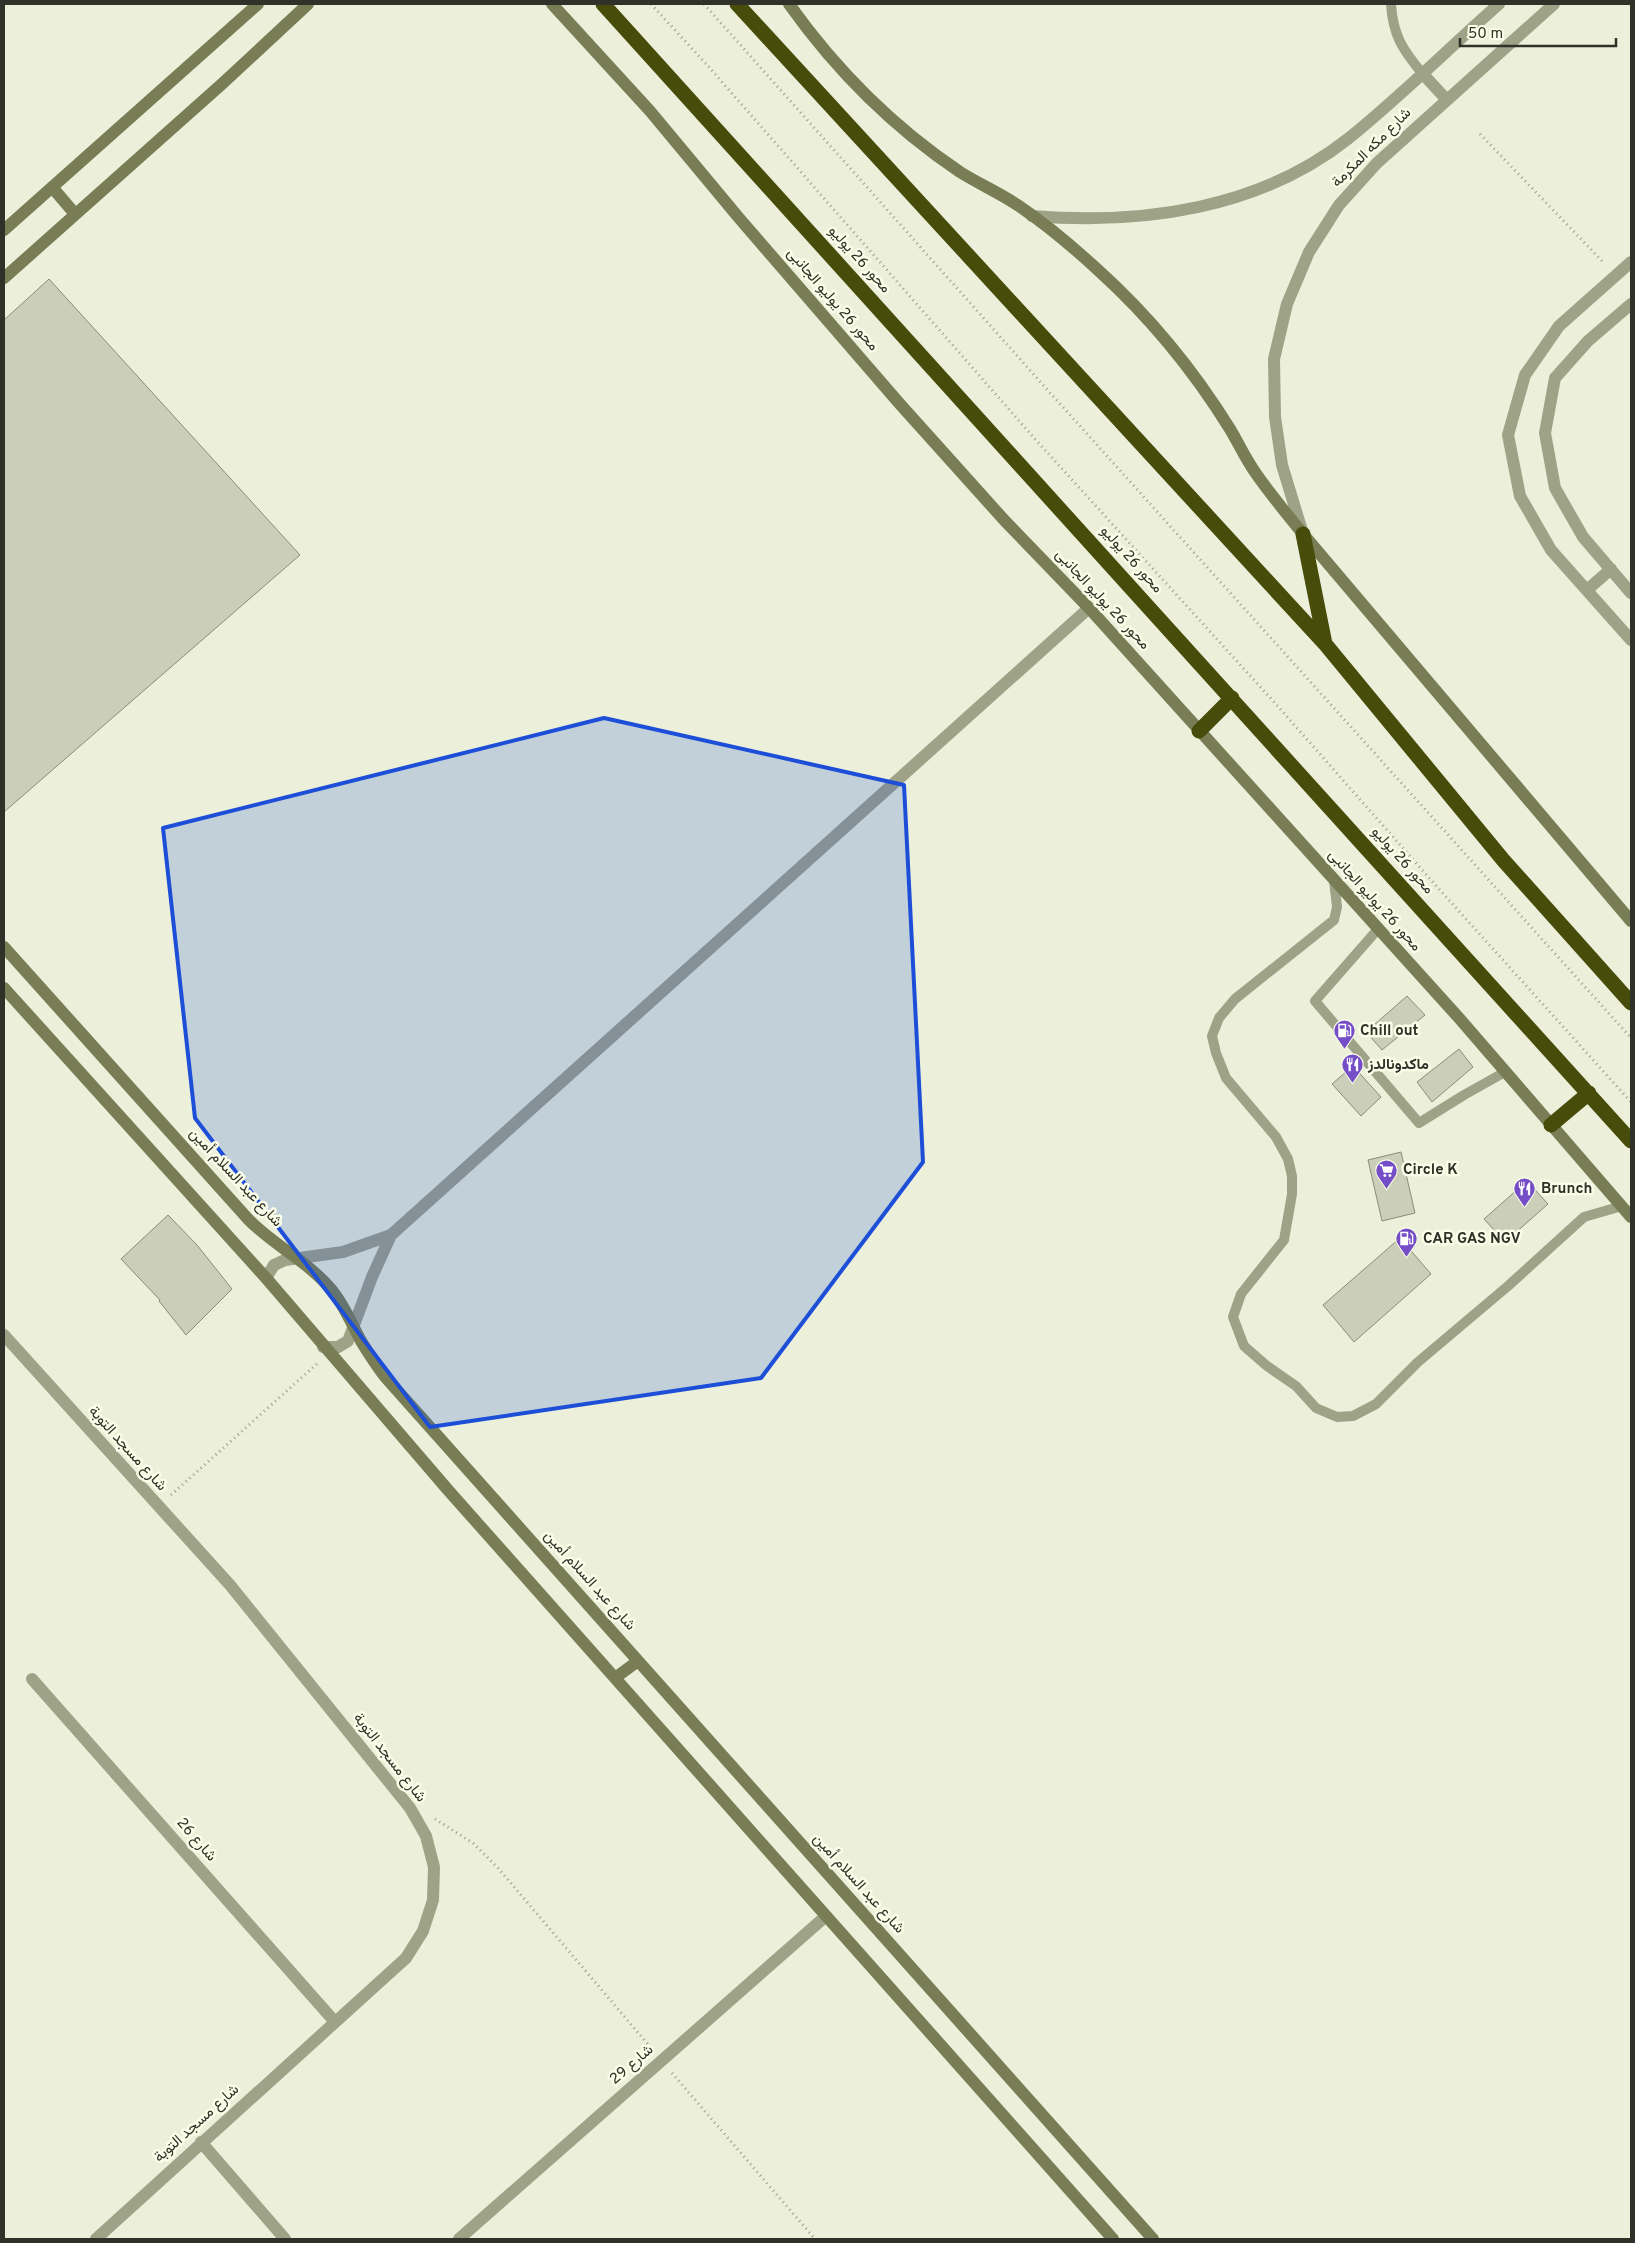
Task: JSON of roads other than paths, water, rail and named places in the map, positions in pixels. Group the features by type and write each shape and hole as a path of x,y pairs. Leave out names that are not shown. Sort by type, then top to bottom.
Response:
{"highway":[{"name":"محور 26 يوليو","path":"603,4 1631,1141"},
{"path":"738,4 1326,645 1504,861 1631,1003"},
{"path":"1303,534 1326,645"},
{"path":"1199,731 1232,698"},
{"path":"1551,1125 1589,1093"}],"street":[{"path":"4,230 258,4"},
{"path":"4,278 308,4"},
{"name":"محور 26 يوليو الجانبى","path":"552,4 650,111 739,218 899,403 1004,521 1089,608 1378,929 1631,1217"},
{"path":"789,4 813,38 857,88 906,132 960,172 1032,216 1099,270 1170,345 1216,407 1256,474 1303,534 1631,921"},
{"name":"شارع مكه المكرمة","path":"1032,216 1086,219 1140,217 1206,206 1236,197 1287,176 1321,157 1348,138 1499,4"},
{"name":"شارع مكه المكرمة","path":"1303,534 1282,465 1275,417 1274,359 1287,304 1308,252 1339,205 1377,163 1446,99 1554,4"},
{"path":"1422,73 1446,99"},
{"path":"52,187 75,214"},
{"path":"1631,262 1559,326 1525,375 1508,435 1520,496 1551,550 1631,640"},
{"path":"1631,304 1588,341 1555,378 1545,433 1555,488 1583,537 1631,593"},
{"path":"1587,590 1611,569"},
{"path":"266,1278 274,1265 285,1260 343,1252 391,1235 1089,608"},
{"name":"شارع عبد السلام أمين","path":"4,947 248,1219 278,1245 301,1259 331,1289 354,1325 368,1353 387,1379 1153,2239"},
{"path":"4,988 266,1278 326,1350 1113,2239"},
{"path":"326,1350 338,1347 352,1335 372,1277 391,1235"},
{"name":"شارع مسجد التوبة","path":"4,1335 230,1585 410,1808 426,1836 434,1867 433,1900 423,1931 406,1958 96,2239"},
{"path":"616,1678 638,1662"},
{"name":"شارع 26","path":"32,1679 335,2022"},
{"name":"شارع 29","path":"459,2239 826,1916"},
{"path":"201,2142 285,2239"}],"lane":[{"path":"1392,4 1395,32 1402,50 1422,73"},
{"path":"1334,881 1337,907 1334,920 1235,999 1219,1018 1212,1036 1216,1053 1226,1078 1276,1137 1288,1160 1292,1176 1292,1194 1284,1240 1241,1294 1233,1317 1244,1346 1267,1366 1296,1386 1316,1408 1337,1417 1353,1416 1376,1404 1418,1362 1508,1286 1584,1217 1622,1206"},
{"path":"1378,929 1315,1001 1420,1123 1505,1072"}],"place":[{"name":"Chill out","path":"1344,1050"},
{"name":"ماكدونالدز","path":"1352,1084"},
{"name":"Circle K","path":"1387,1189"},
{"name":"Brunch","path":"1525,1208"},
{"name":"CAR GAS NGV","path":"1407,1258"}]}
